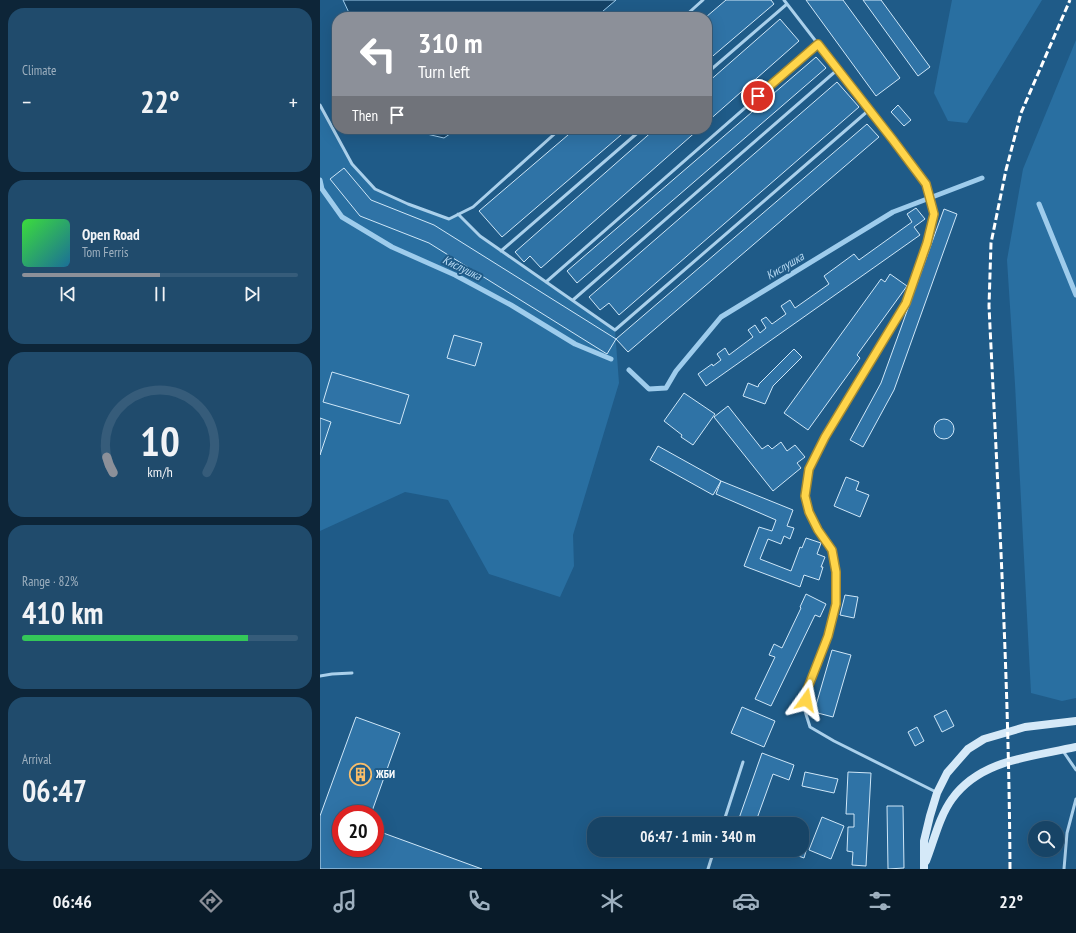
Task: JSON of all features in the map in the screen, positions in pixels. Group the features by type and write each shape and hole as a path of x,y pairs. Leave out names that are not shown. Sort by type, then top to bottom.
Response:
{"main road":[{"path":"924,868 924,841 936,793 947,773 968,749 984,739 1025,726 1076,721"},
{"path":"924,868 942,816 952,799 966,783 984,771 1001,764 1028,756 1076,747"}],"lane":[{"path":"690,12 703,0"},
{"path":"784,0 926,184 934,214 927,243 906,303 825,437 809,469 805,496 809,512 818,530 832,550 836,572 836,604 828,636 807,690 805,711 810,727 834,741 902,774 936,793"},
{"path":"712,69 787,4"},
{"path":"546,282 818,44"},
{"path":"573,300 837,70"},
{"path":"320,105 332,127"},
{"path":"458,214 480,236 616,330 869,110"},
{"path":"336,134 352,164 375,189 408,204 449,219 474,207 554,134"},
{"path":"501,251 636,134"},
{"path":"320,676 332,674 352,674"},
{"path":"1062,750 1076,770"},
{"path":"724,817 743,762"},
{"path":"1064,869 1067,834 1076,799"},
{"path":"708,869 712,857"}],"shaded area":[{"path":"343,0 616,0 602,12 349,12"},
{"path":"952,0 1042,0 967,123 948,121 934,93"},
{"path":"1076,40 1076,698 1062,701 1031,693 1007,260 1023,169"},
{"path":"320,105 332,127 332,134 336,134 352,164 375,189 408,204 448,219 458,214 480,236 615,330 619,383 573,535 574,566 560,597 489,574 448,500 405,492 320,531"},
{"path":"427,134 450,134 444,138"}],"building":[{"path":"726,0 771,0 774,4 712,57 712,12"},
{"path":"806,0 843,0 900,78 876,96"},
{"path":"863,0 881,0 930,67 918,76"},
{"path":"780,19 799,41 712,118 712,79"},
{"path":"816,57 826,68 577,283 567,271"},
{"path":"837,82 859,107 619,315 609,303 600,310 589,297"},
{"path":"898,105 911,120 904,126 891,112"},
{"path":"867,124 879,137 628,352 616,339"},
{"path":"569,134 622,134 502,237 479,211"},
{"path":"649,134 693,134 541,268 530,256 524,262 515,252"},
{"path":"344,168 371,200 434,225 616,339 607,354 429,243 360,216 330,179"},
{"path":"916,208 925,219 914,227 920,235 706,386 698,374 712,364 713,366 721,360 717,354 725,348 729,355 753,337 748,330 755,325 760,333 766,328 761,320 766,317 772,324 786,314 781,306 790,300 795,308 829,284 824,276 854,254 859,260 912,222 907,214"},
{"path":"944,209 957,214 894,390 863,447 850,440 881,383"},
{"path":"890,274 907,286 857,355 860,358 808,430 784,413 881,279 885,282"},
{"path":"454,335 482,343 475,366 447,358"},
{"path":"794,349 802,357 773,386 765,404 743,396 748,383 758,387 759,384"},
{"path":"332,372 409,395 400,424 323,402"},
{"path":"684,393 715,414 693,445 681,437 682,435 664,421"},
{"path":"728,406 762,449 768,445 772,449 781,442 787,451 795,445 805,457 797,463 801,468 773,491 714,417"},
{"path":"320,418 331,422 320,455"},
{"path":"940,419 948,419 954,425 954,433 948,439 940,439 934,433 934,425"},
{"path":"658,446 721,481 713,495 650,460"},
{"path":"846,477 859,482 856,490 869,495 860,517 834,506"},
{"path":"721,481 793,510 787,526 794,528 790,539 784,536 781,544 768,539 760,559 791,571 800,547 802,548 806,538 821,543 817,554 825,557 821,567 823,567 819,580 804,575 800,587 744,566 759,527 772,531 776,520 716,494"},
{"path":"806,594 826,604 820,617 815,615 771,706 755,699 775,657 769,655 774,644 782,648"},
{"path":"845,595 858,597 854,618 840,615"},
{"path":"832,650 851,655 833,717 814,712"},
{"path":"742,707 775,721 764,747 731,733"},
{"path":"946,710 954,726 942,732 934,716"},
{"name":"ЖБИ","path":"356,717 400,733 374,805 332,805 332,857 384,857 384,833 482,869 320,869 320,816"},
{"path":"917,727 924,741 915,746 908,732"},
{"path":"762,753 794,765 789,780 773,774 758,817 739,817"},
{"path":"805,772 838,779 834,793 802,786"},
{"path":"848,772 871,773 866,866 852,865 853,852 847,851 848,827 854,827 854,814 846,814"},
{"path":"887,806 903,806 904,868 888,869"},
{"path":"822,817 844,826 831,859 809,850"}],"waterway":[{"name":"Кислушка","path":"629,370 649,389 666,388 676,371 721,317 893,212 982,178"},
{"name":"Кислушка","path":"320,180 322,189 342,217 392,247 455,275 511,305 575,344 611,359"},
{"name":"Кислушка","path":"1039,204 1076,295"}],"railway":[{"path":"1010,869 1008,728 989,306 991,243 1006,170 1021,113 1070,0"}],"place":[{"name":"ЖБИ","path":"360,774"}],"route":[{"path":"758,96 818,44 926,184 934,214 927,243 906,303 825,437 809,469 805,496 809,512 818,530 832,550 836,572 836,604 828,636 807,690 806,700"}]}
